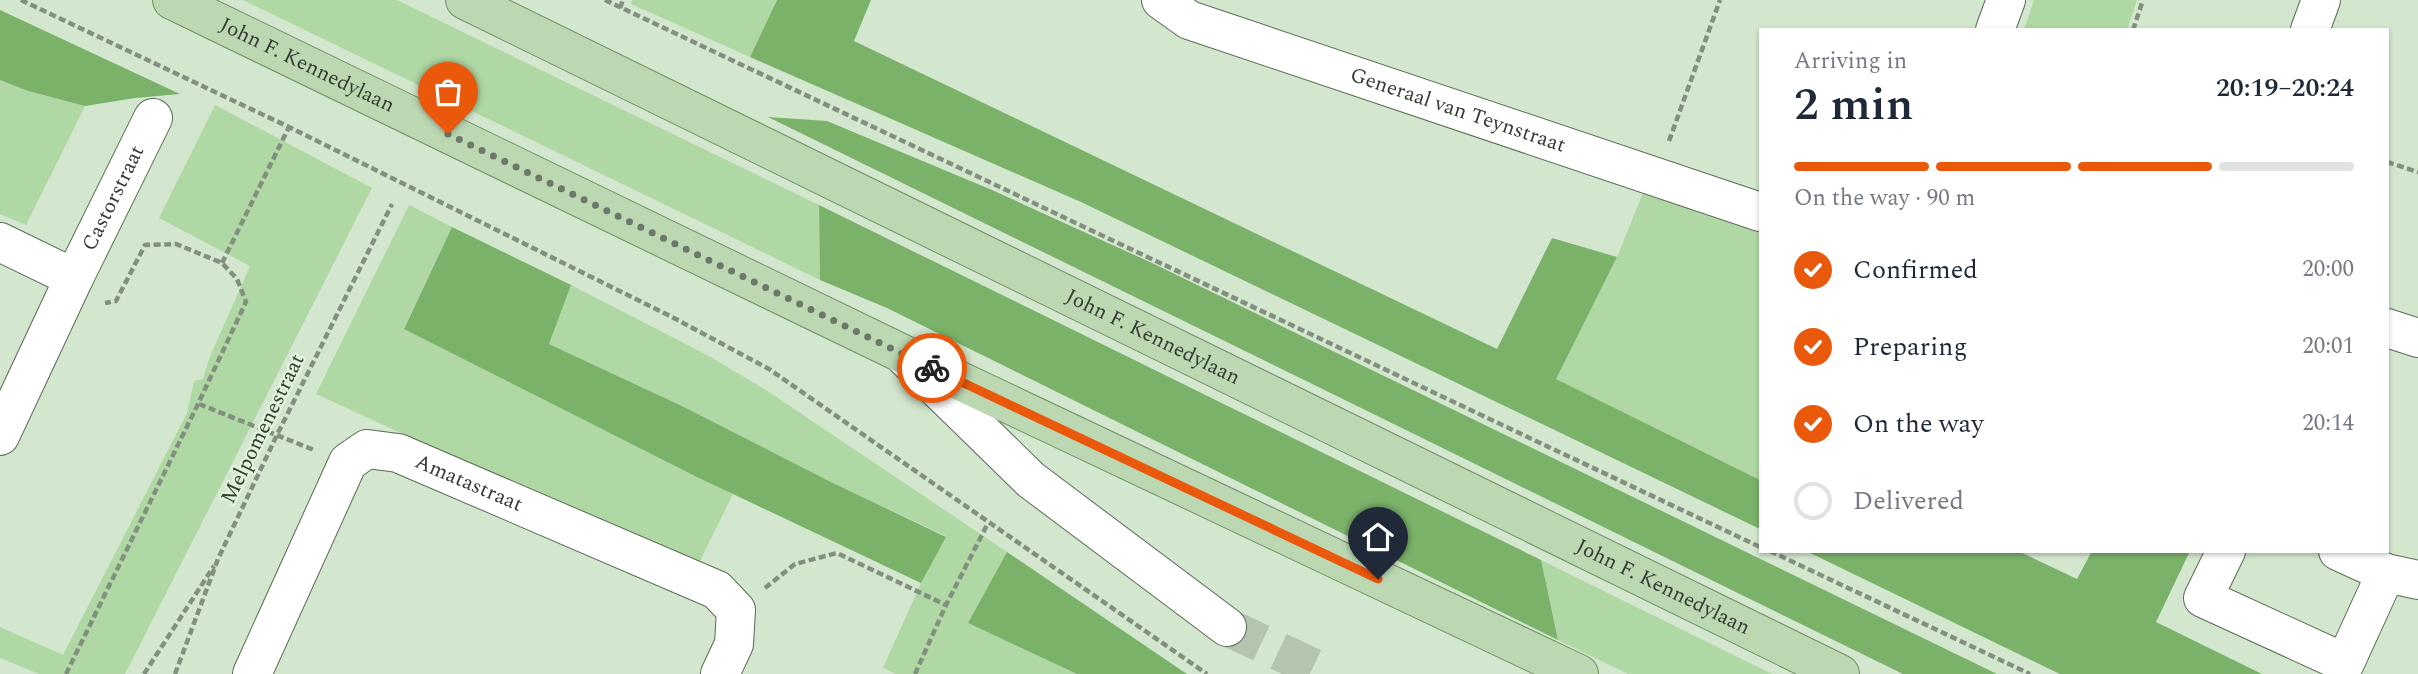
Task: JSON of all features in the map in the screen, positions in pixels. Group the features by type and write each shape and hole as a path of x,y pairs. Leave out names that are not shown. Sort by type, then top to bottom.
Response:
{"main road":[{"name":"John F. Kennedylaan","path":"172,0 901,353 1580,674"},
{"name":"John F. Kennedylaan","path":"465,0 1840,674"}],"street":[{"name":"Generaal van Teynstraat","path":"1161,0 1189,20 1759,212"},
{"path":"1996,28 2006,0"},
{"path":"2311,28 2321,0"},
{"name":"Castorstraat","path":"0,436 153,118"},
{"path":"0,242 68,293"},
{"path":"2389,329 2418,338"},
{"path":"901,353 1031,480 1227,627"},
{"name":"Amatastraat","path":"253,674 348,462 367,449 398,453 717,590 736,610"},
{"path":"2225,553 2203,598 2345,663 2402,576 2343,553"},
{"path":"720,674 734,644 736,610"}],"path":[{"path":"21,0 289,127 673,317 769,369 1207,674"},
{"path":"605,0 1759,547"},
{"path":"620,8 623,0"},
{"path":"1657,177 1720,0"},
{"path":"2134,28 2143,0"},
{"path":"222,263 289,127"},
{"path":"2389,163 2418,172"},
{"name":"Melpomenestraat","path":"175,674 218,559 391,204"},
{"path":"66,674 246,302 237,279 222,263 176,244 145,246 116,301 68,293"},
{"path":"198,404 276,437"},
{"path":"915,674 946,605 988,523"},
{"path":"736,610 795,564 837,553 946,605"},
{"path":"1774,553 2030,674"},
{"path":"144,674 218,559"}],"green space":[{"path":"243,0 397,0 819,205 820,280"},
{"path":"632,0 777,0 750,57 631,4"},
{"path":"777,0 871,0 854,41 1497,349 1552,238 1617,257 1556,379 1759,480 1759,529 1081,202 750,57"},
{"path":"2034,0 2137,0 2128,28 2025,28"},
{"path":"0,10 180,94 85,106 28,91 0,80"},
{"path":"0,80 28,91 85,106 26,225 0,214"},
{"path":"215,105 372,188 125,674 39,674 0,658 0,627 63,655 187,413 194,381 203,379 209,359 250,266 159,218"},
{"path":"768,117 827,121 992,190 1152,263 1997,674 1903,674"},
{"path":"1643,193 1759,233 1759,480 1555,379 1617,257"},
{"path":"409,205 452,227 404,328 733,494 696,569 316,394"},
{"path":"819,205 1541,560 1558,640 887,308 820,280"},
{"path":"452,227 571,285 549,344 684,407 946,537 921,583 697,477 404,329"},
{"path":"571,285 707,355 769,392 1007,552 968,623 1077,674 896,674 883,668 921,583 946,536 549,344"},
{"path":"1007,552 1187,674 1077,674 968,623"},
{"path":"1810,553 2022,553 2077,579 2091,553 2189,553 2156,622 2262,674 2060,674"},
{"path":"1541,560 1772,674 1628,674 1558,640"}],"tunnel":[{"path":"1227,627 1327,674"}],"way so far":[{"path":"448,134 932,368"}],"route":[{"path":"932,368 1378,579"}]}
